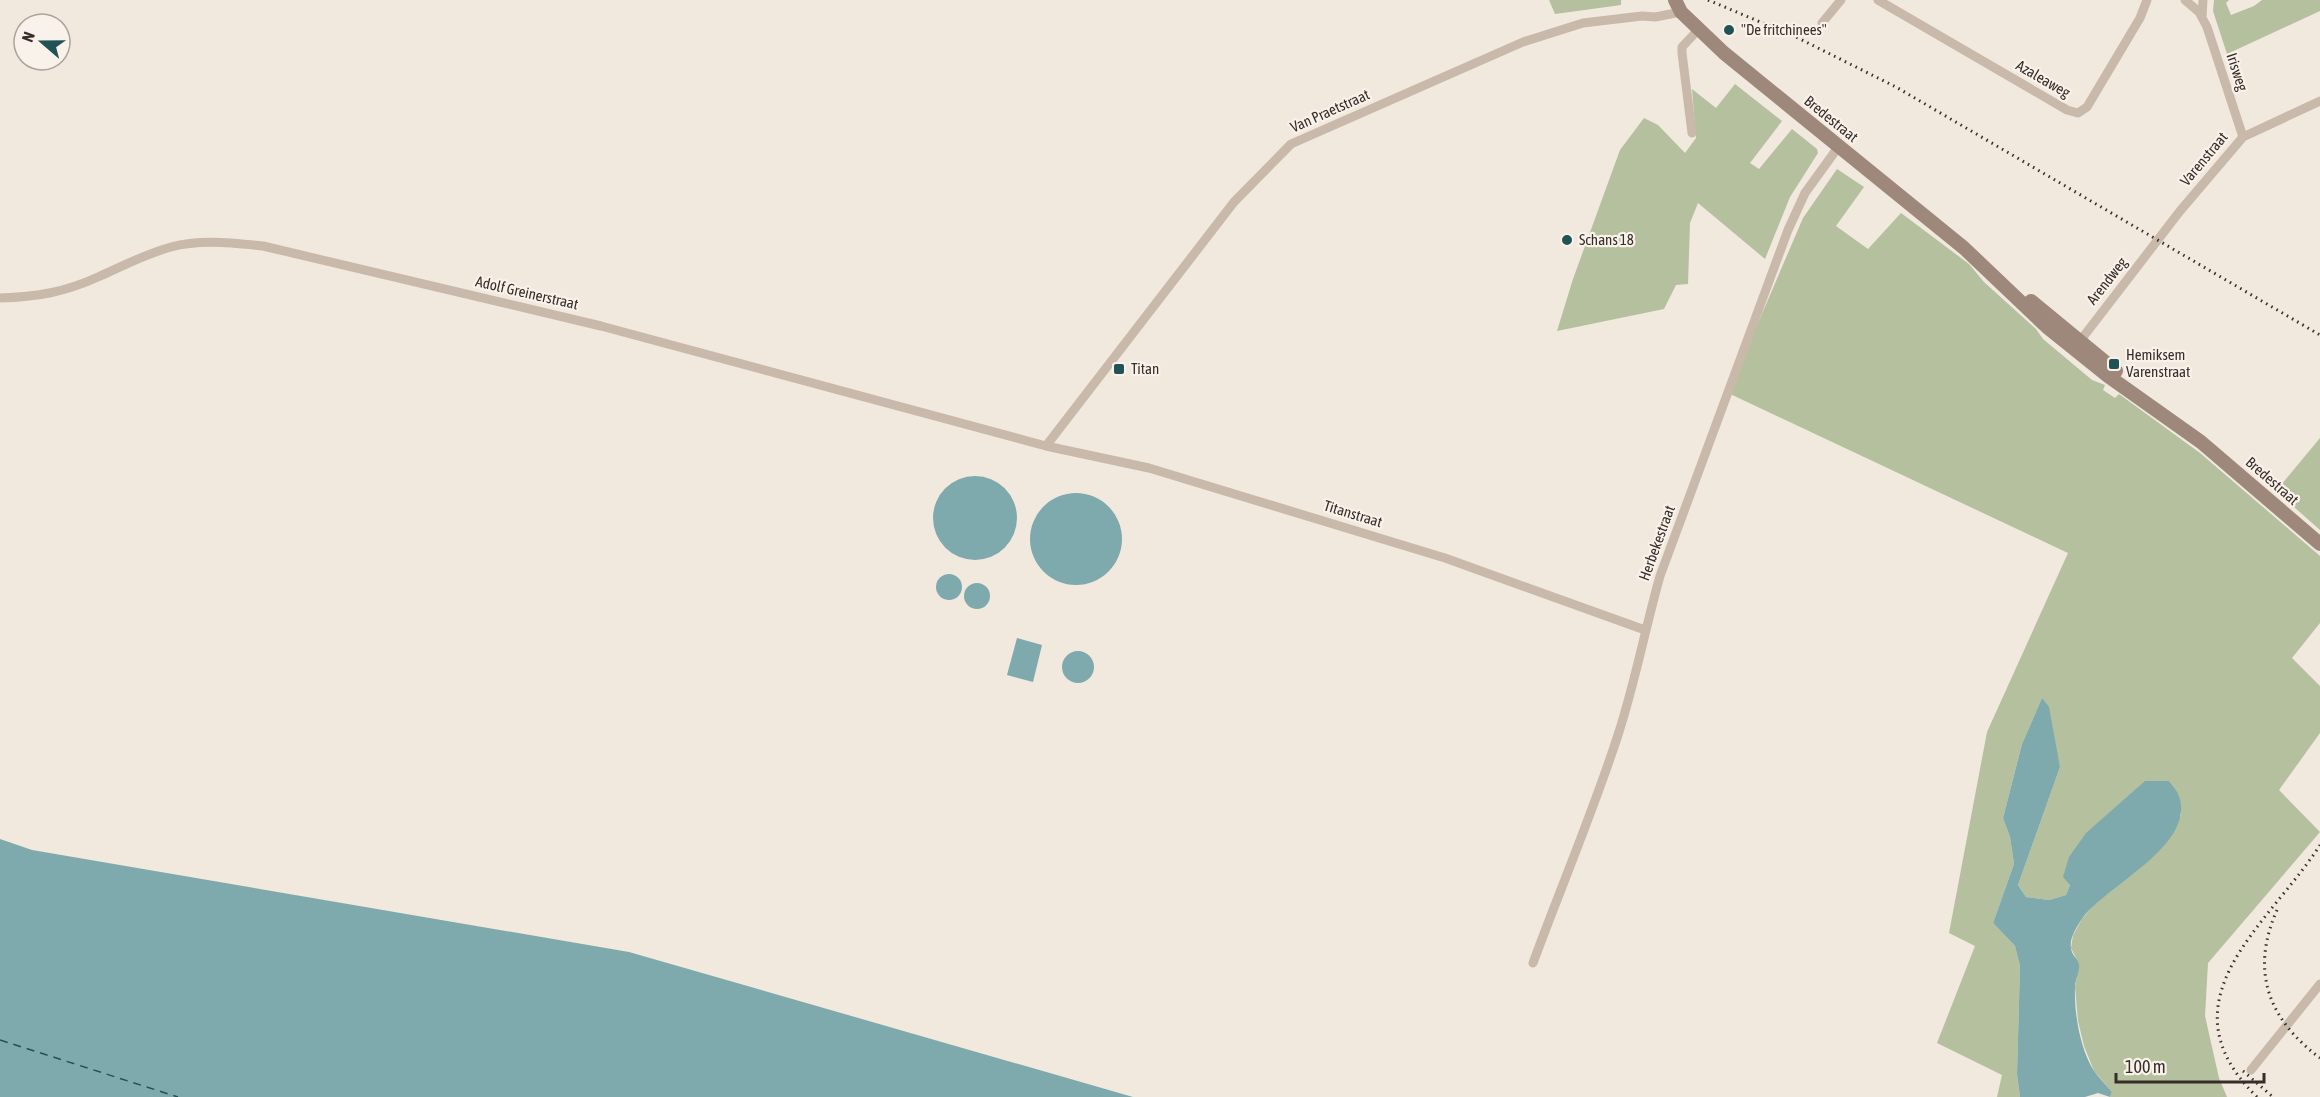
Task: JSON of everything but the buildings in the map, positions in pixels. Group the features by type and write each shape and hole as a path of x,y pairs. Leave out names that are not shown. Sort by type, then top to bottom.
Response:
{"main road":[{"name":"Bredestraat","path":"1678,6 1698,30 1724,54 1964,248 2047,327 2108,376 2201,442"},
{"name":"Bredestraat","path":"1964,248 1976,255 2175,417 2320,544"}],"street":[{"path":"1822,23 1841,0"},
{"name":"Azaleaweg","path":"1878,0 2067,110 2078,113 2087,107 2140,18 2147,0"},
{"name":"Irisweg","path":"2185,0 2202,17"},
{"name":"Irisweg","path":"2203,0 2202,17 2243,136"},
{"name":"Van Praetstraat","path":"1046,446 1234,202 1291,144 1523,42 1582,23 1642,16 1654,17 1678,6"},
{"path":"1692,133 1682,47 1698,30"},
{"name":"Varenstraat","path":"2158,240 2243,136 2320,101"},
{"name":"Herbekestraat","path":"1533,963 1618,737 1634,685 1645,630 1660,576 1796,210 1810,185 1839,146"},
{"name":"Arendweg","path":"2080,341 2158,240"},
{"name":"Adolf Greinerstraat","path":"0,298 40,297 97,278 137,258 179,245 196,242 227,242 263,246 601,326 1046,446"},
{"name":"Titanstraat","path":"1046,446 1149,468 1312,517 1445,558 1645,630"},
{"path":"2252,1070 2320,984"}],"green space":[{"path":"1549,0 1621,0 1621,5 1555,14"},
{"path":"2214,0 2229,0 2226,3 2231,15 2254,6 2262,0 2320,0 2320,11 2227,54 2213,11"},
{"path":"1735,84 1782,121 1750,163 1759,169 1792,129 1817,149 1818,153 1790,197 1765,259 1698,203 1690,223 1688,284 1676,285 1664,309 1557,331 1573,279 1620,150 1644,118 1658,125 1685,153 1696,138 1692,89 1716,108"},
{"path":"1837,169 1864,187 1836,226 1868,249 1901,213 1969,264 1984,282 2036,329 2043,339 2092,380 2105,385 2103,390 2115,398 2119,394 2200,453 2320,556 2320,623 2292,658 2320,686 2320,733 2279,790 2320,832 2208,963 2205,1016 2219,1078 2227,1097 2110,1097 2112,1092 2094,1071 2084,1046 2078,1021 2075,987 2079,964 2071,948 2073,935 2095,903 2113,889 2181,816 2179,796 2169,781 2070,885 2066,895 2049,900 2026,897 2018,885 2060,767 2042,698 2022,744 2003,818 2010,837 2014,864 1993,923 2015,946 2020,966 2017,1074 2020,1097 1997,1097 2002,1075 1937,1043 1975,946 1949,933 1987,732 2068,553 1728,393 1803,218"},
{"path":"2320,438 2320,530 2276,491"}],"water":[{"path":"975,476 991,479 1005,488 1014,502 1017,518 1014,534 1005,548 991,557 975,560 959,557 945,548 936,534 933,518 936,502 945,488 959,479"},
{"path":"1076,493 1094,496 1109,506 1119,521 1122,539 1119,557 1109,572 1094,582 1076,585 1058,582 1043,572 1033,557 1030,539 1033,521 1043,506 1058,496"},
{"path":"949,574 958,578 962,587 958,596 949,600 940,596 936,587 940,578"},
{"path":"977,583 986,587 990,596 986,605 977,609 968,605 964,596 968,587"},
{"path":"1017,638 1042,645 1033,682 1007,675"},
{"path":"1078,651 1090,655 1094,667 1090,679 1078,683 1066,679 1062,667 1066,655"},
{"path":"2042,698 2049,707 2060,767 2018,885 2026,897 2049,900 2066,895 2070,885 2063,877 2069,857 2086,833 2145,781 2169,781 2179,796 2181,814 2174,832 2146,864 2094,906 2080,922 2071,941 2071,950 2079,964 2075,997 2082,1042 2094,1071 2112,1092 2110,1097 2098,1093 2085,1097 2020,1097 2017,1074 2020,966 2015,946 1993,923 2014,864 2010,837 2003,818 2022,744"},
{"path":"0,839 32,850 629,952 1133,1097 0,1097"}],"ferry route":[{"path":"0,1040 178,1097"}],"railway":[{"path":"1708,0 1796,37 1896,87 2320,335"},
{"path":"2257,1097 2229,1062 2218,1028 2220,996 2232,965 2252,934 2320,845"},
{"path":"2277,910 2265,953 2265,973 2269,992 2276,1010 2288,1027 2320,1058"},
{"path":"2243,1071 2273,1097"}],"place":[{"name":"\"De fritchinees\"","path":"1729,30"},
{"name":"Schans 18","path":"1567,240"},
{"name":"Hemiksem Varenstraat","path":"2114,364"},
{"name":"Titan","path":"1119,369"}]}
